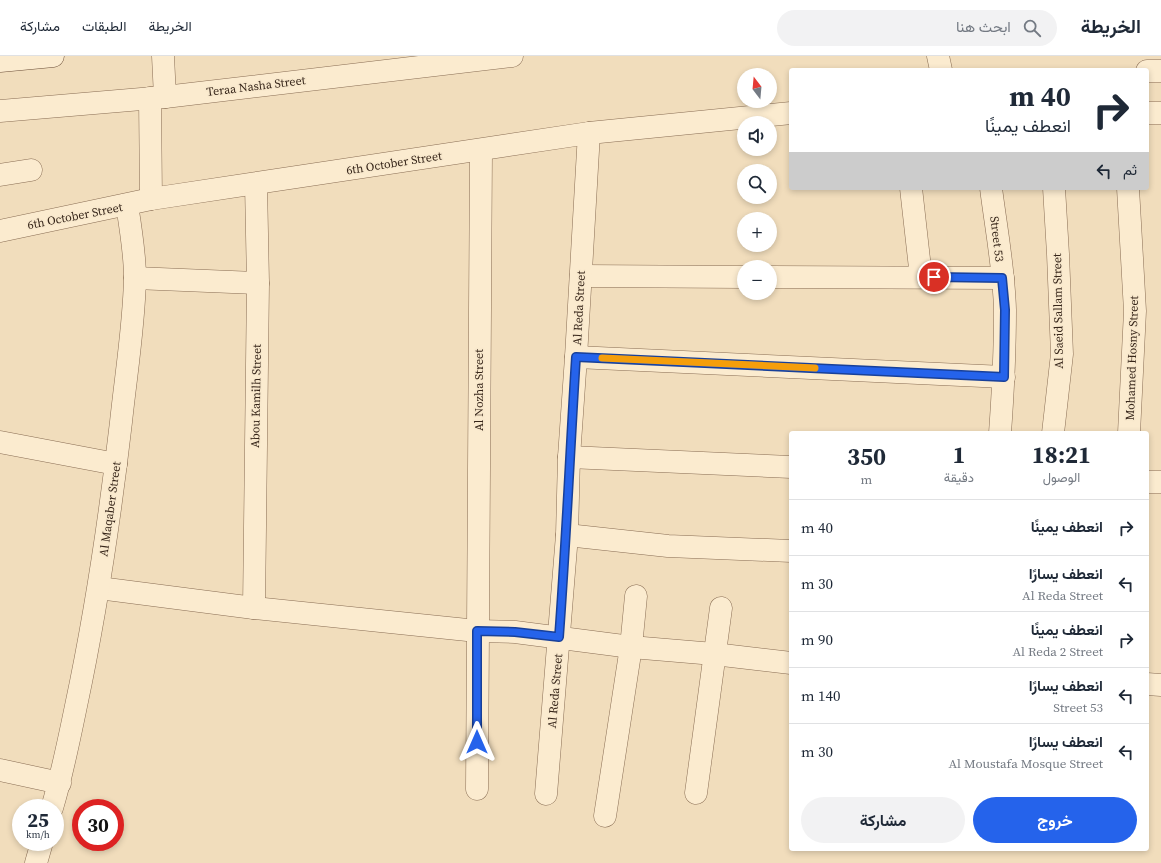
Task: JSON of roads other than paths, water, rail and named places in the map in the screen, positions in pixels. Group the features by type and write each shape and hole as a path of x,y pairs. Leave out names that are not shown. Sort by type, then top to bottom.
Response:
{"street":[{"path":"0,61 53,56"},
{"path":"151,200 158,98 163,56"},
{"name":"Teraa Nasha Street","path":"0,111 158,98 505,56"},
{"path":"938,56 941,68"},
{"path":"1149,71 1161,71"},
{"name":"6th October Street","path":"0,231 151,200 481,150 589,134 789,112"},
{"path":"1149,113 1161,114"},
{"name":"Al Reda Street","path":"546,794 567,535 569,457 589,134"},
{"name":"Al Nozha Street","path":"477,789 481,150"},
{"path":"0,175 31,170"},
{"name":"Abou Kamilh Street","path":"254,608 258,283 256,184"},
{"path":"911,190 920,277"},
{"name":"Street 53","path":"991,190 1005,310 1004,377 1000,431"},
{"name":"Al Saeid Sallam Street","path":"1053,431 1062,354 1054,190"},
{"name":"Mohamed Hosny Street","path":"1128,190 1135,311 1129,431"},
{"name":"Al Maqaber Street","path":"55,799 60,783 99,588 116,464 135,278 134,243 127,205"},
{"path":"581,276 737,277"},
{"path":"777,277 1002,278"},
{"path":"135,278 258,283"},
{"path":"576,357 1004,377"},
{"path":"0,442 116,464"},
{"path":"569,457 789,467"},
{"path":"1149,482 1161,482"},
{"path":"567,535 668,546 789,551"},
{"path":"99,588 254,608 477,631 515,632 631,647 714,654 789,663"},
{"path":"605,816 631,647 636,596"},
{"path":"696,793 721,608"},
{"path":"1149,684 1161,685"},
{"path":"0,770 60,783"},
{"path":"36,863 39,851"}]}
